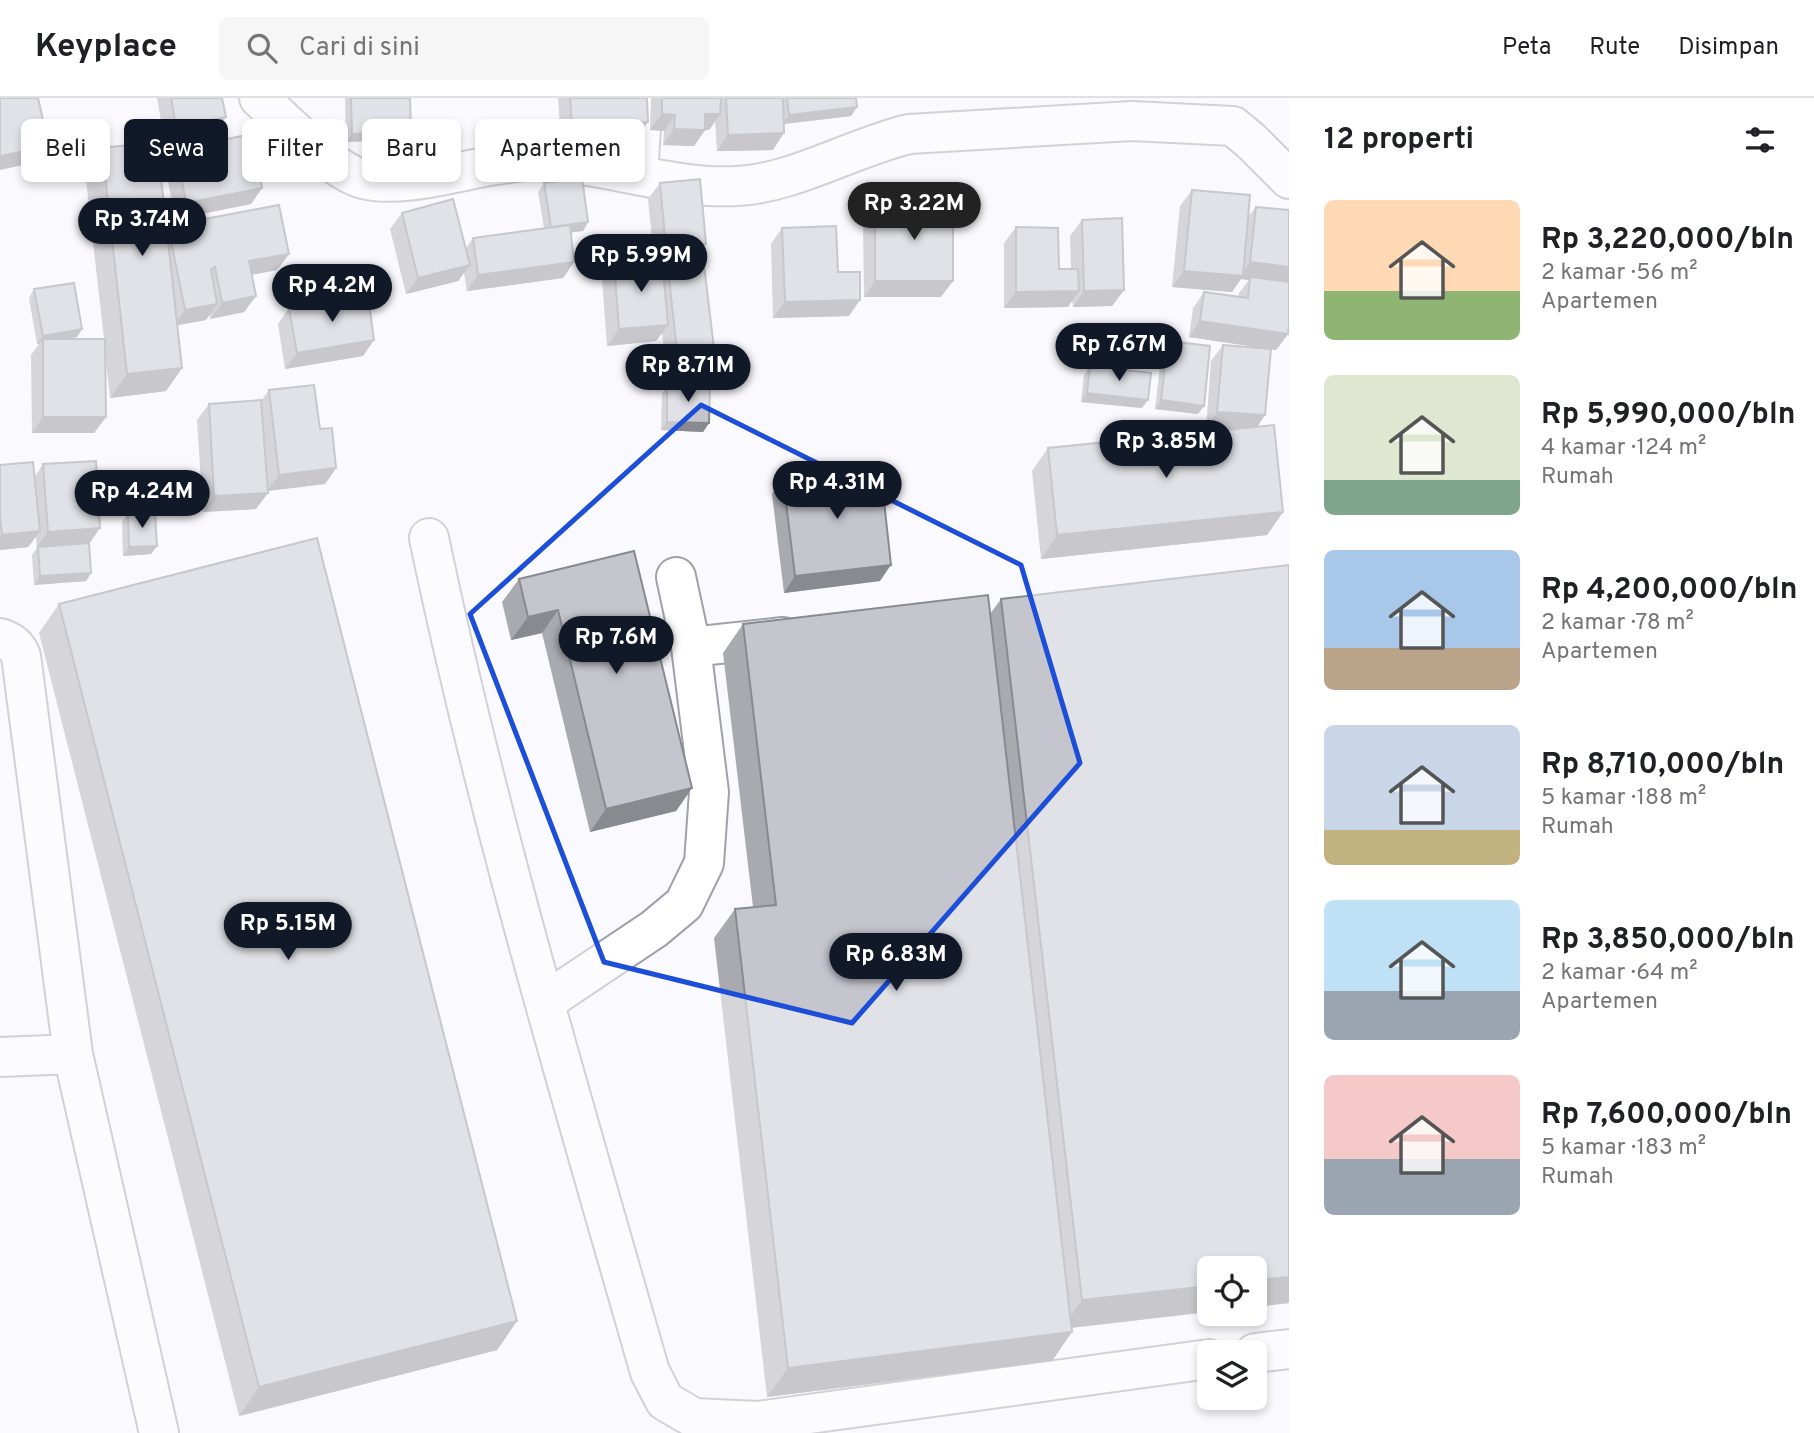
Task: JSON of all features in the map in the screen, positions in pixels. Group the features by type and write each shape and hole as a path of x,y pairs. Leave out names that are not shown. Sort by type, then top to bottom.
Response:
{"street":[{"path":"259,98 336,165 362,179 390,183 475,170"},
{"path":"642,119 643,98"},
{"path":"645,176 708,185 737,186 769,182 879,141 909,134 1130,109 1231,112 1251,141 1289,179"},
{"path":"429,538 453,654 545,1002 650,1372 665,1401 694,1418 758,1420 1197,1361"},
{"path":"545,1002 654,929 684,904 704,863 709,792 691,647 677,576"},
{"path":"691,647 816,633"},
{"path":"0,638 11,642 18,648 21,656 73,1055 159,1433"},
{"path":"0,1056 73,1055"},
{"path":"1267,1352 1289,1349"}],"highlighted area":[{"path":"701,405 1021,565 1080,763 852,1023 604,962 470,614"}],"building":[{"path":"0,98 38,98 43,119 21,119 21,152 0,156"},
{"path":"171,98 222,98 226,117 175,119"},
{"path":"351,98 410,98 411,119 362,119 362,133 352,134"},
{"path":"570,98 647,98 648,122 645,122 645,119 572,119"},
{"path":"662,98 721,98 720,114 705,114 705,130 674,129 675,115 662,114"},
{"path":"726,98 783,98 784,133 728,135"},
{"path":"787,98 856,98 857,107 789,115"},
{"path":"242,136 242,182 261,182 262,188 186,203 182,182 228,182 228,139"},
{"path":"124,146 124,182 161,182 182,368 127,374 106,182 110,182 110,147"},
{"path":"700,179 706,244 666,248 660,183"},
{"path":"583,182 588,222 551,227 544,183"},
{"path":"1192,190 1250,195 1243,276 1184,271"},
{"path":"453,199 470,265 418,278 402,213"},
{"path":"953,203 953,281 875,281 875,204"},
{"path":"279,205 289,254 249,261 256,296 222,303 215,267 211,269 217,304 185,310 168,226"},
{"path":"1256,207 1289,210 1289,267 1250,262"},
{"path":"1122,218 1124,290 1084,291 1082,220"},
{"path":"570,225 574,262 478,275 473,238"},
{"path":"836,226 838,272 860,272 860,300 785,302 782,228"},
{"path":"1016,227 1058,228 1059,269 1078,269 1079,291 1016,292"},
{"path":"662,258 668,325 619,329 614,262"},
{"path":"704,265 716,365 679,369 668,269"},
{"path":"1250,277 1289,282 1288,334 1200,321 1204,292 1248,298"},
{"path":"74,283 82,329 43,336 34,289"},
{"path":"368,296 374,340 297,353 289,308"},
{"path":"43,339 105,339 106,417 43,417"},
{"path":"1168,341 1210,346 1204,406 1161,400"},
{"path":"1223,345 1271,349 1265,415 1217,412"},
{"path":"1090,366 1151,373 1148,400 1087,393"},
{"path":"314,385 320,429 332,428 336,468 279,475 269,390"},
{"path":"667,386 710,387 709,423 667,422"},
{"path":"261,400 268,493 214,496 209,404"},
{"path":"1274,425 1283,512 1057,535 1048,448"},
{"path":"96,461 100,528 48,532 43,464"},
{"path":"33,462 40,531 2,535 0,465"},
{"path":"880,465 891,565 795,576 783,478"},
{"path":"155,512 157,546 129,547 128,513"},
{"path":"317,538 517,1321 259,1387 59,604"},
{"path":"89,543 91,573 40,576 38,547"},
{"path":"634,551 692,788 606,809 558,610 528,617 519,579"},
{"path":"1289,565 1289,1277 1267,1279 1267,1256 1197,1256 1197,1287 1082,1300 1001,599"},
{"path":"988,595 1072,1332 788,1368 735,909 776,905 743,624"}]}
